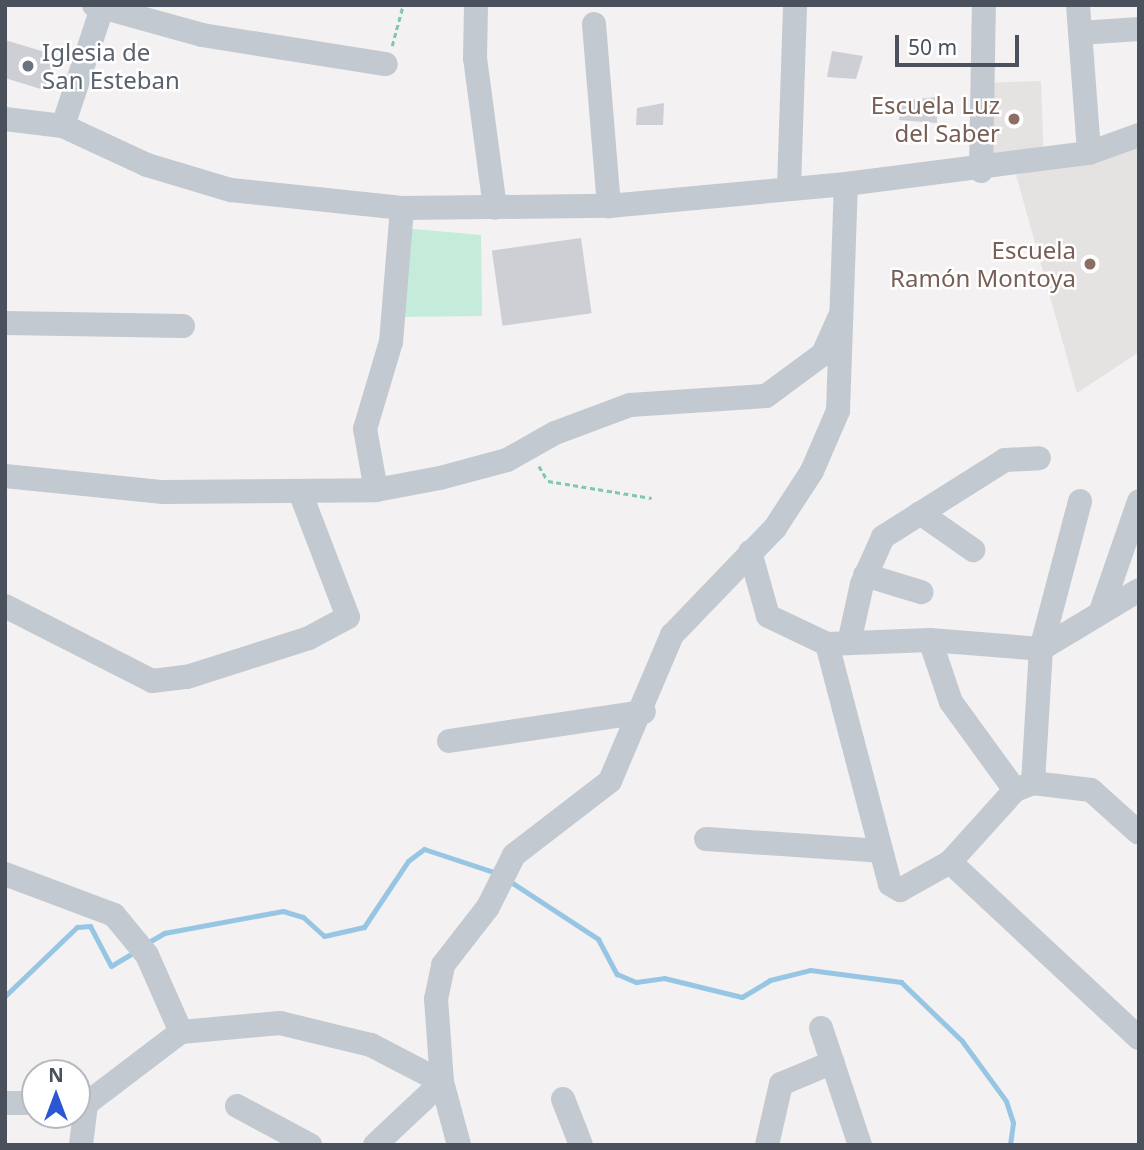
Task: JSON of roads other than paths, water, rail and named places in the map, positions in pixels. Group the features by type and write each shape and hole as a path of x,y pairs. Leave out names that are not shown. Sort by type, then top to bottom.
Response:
{"street":[{"path":"476,5 475,58 495,208"},
{"path":"789,188 794,5"},
{"path":"981,171 984,5"},
{"path":"1079,5 1089,153"},
{"path":"63,126 100,6 202,36 386,64"},
{"path":"594,24 609,206"},
{"path":"1080,33 1139,29"},
{"path":"5,119 63,126 147,165 231,190 402,208 609,206 981,171 1089,153 1139,135"},
{"path":"459,1145 442,1082 436,999 443,965 503,877 514,855 610,781 644,712 672,635 775,528 811,471 838,411 846,184"},
{"path":"376,490 365,429 391,342 402,208"},
{"path":"5,476 163,492 376,490 480,467 630,405 766,396 823,354 843,309"},
{"path":"5,323 183,326"},
{"path":"1039,458 1005,460 883,537 838,644 881,851 890,884 900,890 910,890 950,862 1024,786 1041,649 1080,501"},
{"path":"5,606 152,681 187,677 309,638 348,617 300,492"},
{"path":"1101,611 1139,501"},
{"path":"920,513 973,550"},
{"path":"750,552 768,616 838,644 930,640 1041,649 1139,590"},
{"path":"865,575 921,592"},
{"path":"930,640 951,702 1024,786 1091,790 1139,833"},
{"path":"449,741 644,712"},
{"path":"706,839 881,851"},
{"path":"950,862 1139,1038"},
{"path":"5,874 101,907 141,946 181,1032"},
{"path":"91,1097 181,1032 280,1023 371,1045 442,1082"},
{"path":"821,1028 860,1145"},
{"path":"767,1145 781,1084 833,1062"},
{"path":"374,1145 442,1082"},
{"path":"563,1099 581,1145"},
{"path":"237,1106 310,1145"}],"waterway":[{"path":"147,943 164,933 283,911 303,917 324,936 364,927 408,861 424,849 496,873"},
{"path":"508,880 598,939 617,974 636,982 664,978 742,997 770,980 810,970 901,982 962,1041 1006,1101 1013,1123 1010,1145"},
{"path":"5,996 77,927 90,926 111,966 136,951"}],"place":[{"name":"Iglesia de San Esteban","path":"28,66"},
{"name":"Escuela Luz del Saber","path":"1014,119"},
{"name":"Escuela Ramón Montoya","path":"1090,264"}]}
